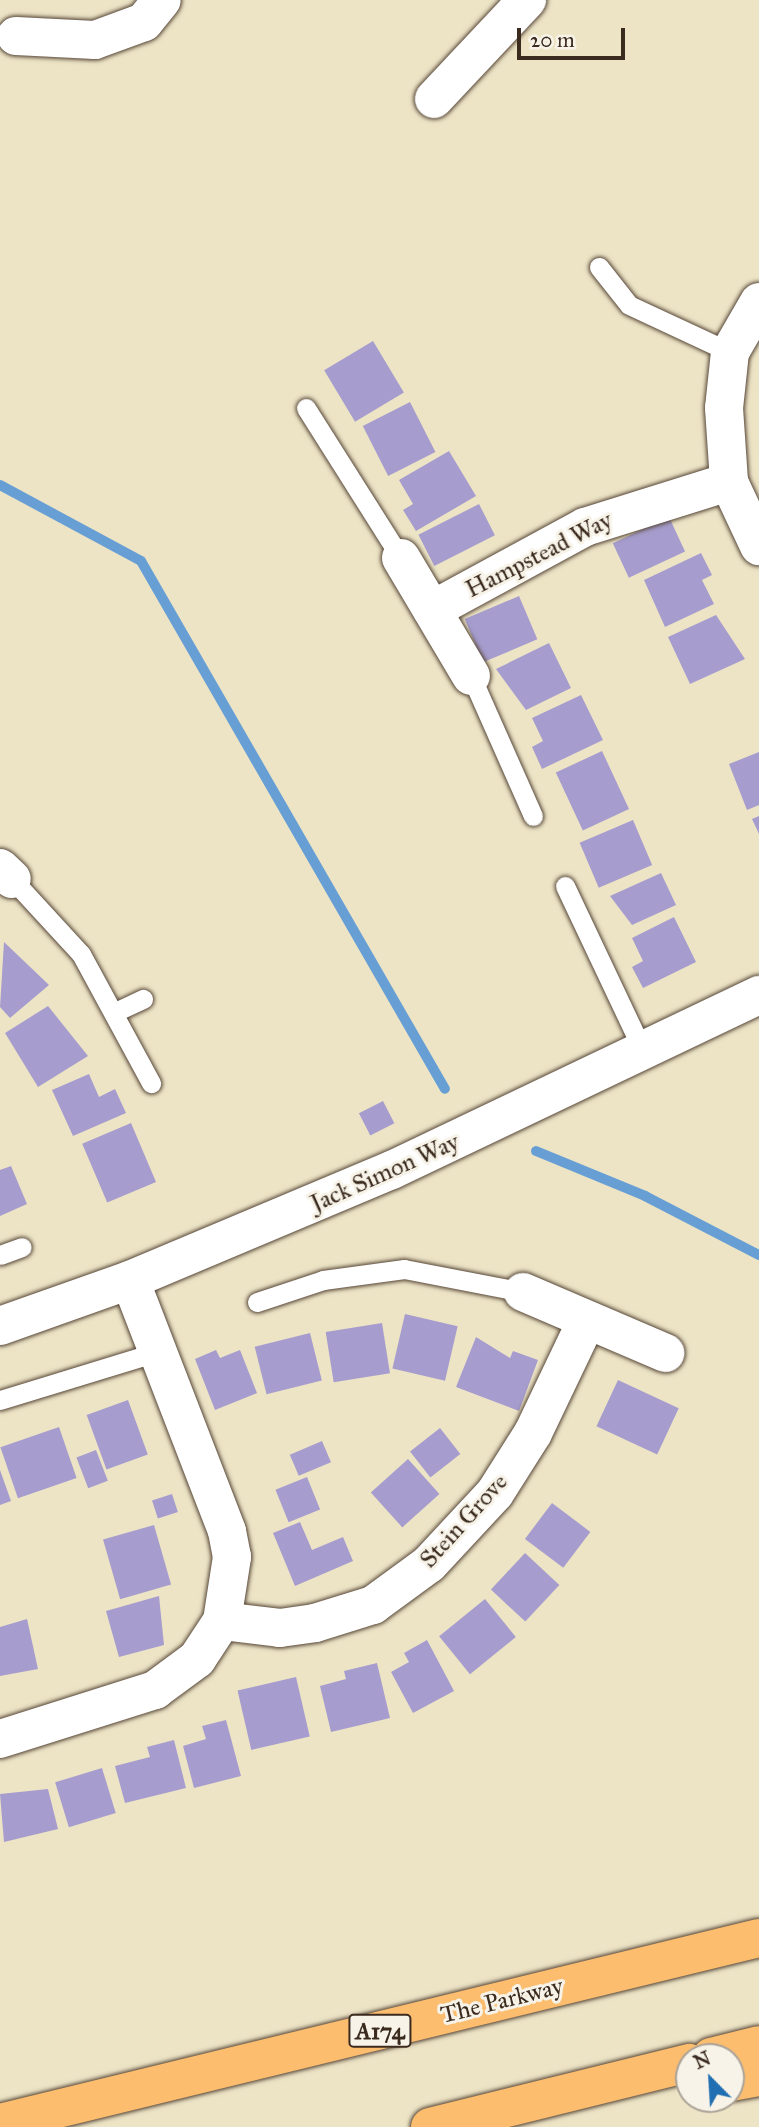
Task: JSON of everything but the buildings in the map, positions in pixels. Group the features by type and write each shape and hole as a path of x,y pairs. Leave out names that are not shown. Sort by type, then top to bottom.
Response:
{"highway":[{"name":"The Parkway","path":"0,2123 759,1938"},
{"path":"431,2127 675,2066"},
{"path":"431,2127 675,2090"}],"street":[{"path":"16,36 95,40 144,22 162,0"},
{"path":"434,99 527,0"},
{"path":"759,302 730,352 724,408 729,482 759,546"},
{"name":"Hampstead Way","path":"432,610 585,527 729,482"},
{"path":"401,558 471,676"},
{"name":"Jack Simon Way","path":"0,1326 130,1280 426,1155 759,995"},
{"path":"0,1739 155,1690 197,1659 222,1621 232,1557 227,1531 160,1351 130,1280"},
{"path":"523,1292 665,1353"},
{"name":"Stein Grove","path":"222,1621 280,1628 315,1623 373,1605 429,1564 501,1483 533,1433 587,1320"}],"lane":[{"path":"599,267 629,305 730,352"},
{"path":"306,408 401,558"},
{"path":"471,676 533,816"},
{"path":"6,873 81,954 115,1012 151,1083"},
{"path":"565,886 643,1051"},
{"path":"115,1012 143,999"},
{"path":"0,1255 22,1247"},
{"path":"257,1302 323,1280 404,1269 523,1292"},
{"path":"0,1400 160,1351"}],"waterway":[{"path":"0,485 141,561 445,1089"},
{"path":"536,1151 645,1196 759,1255"}]}
